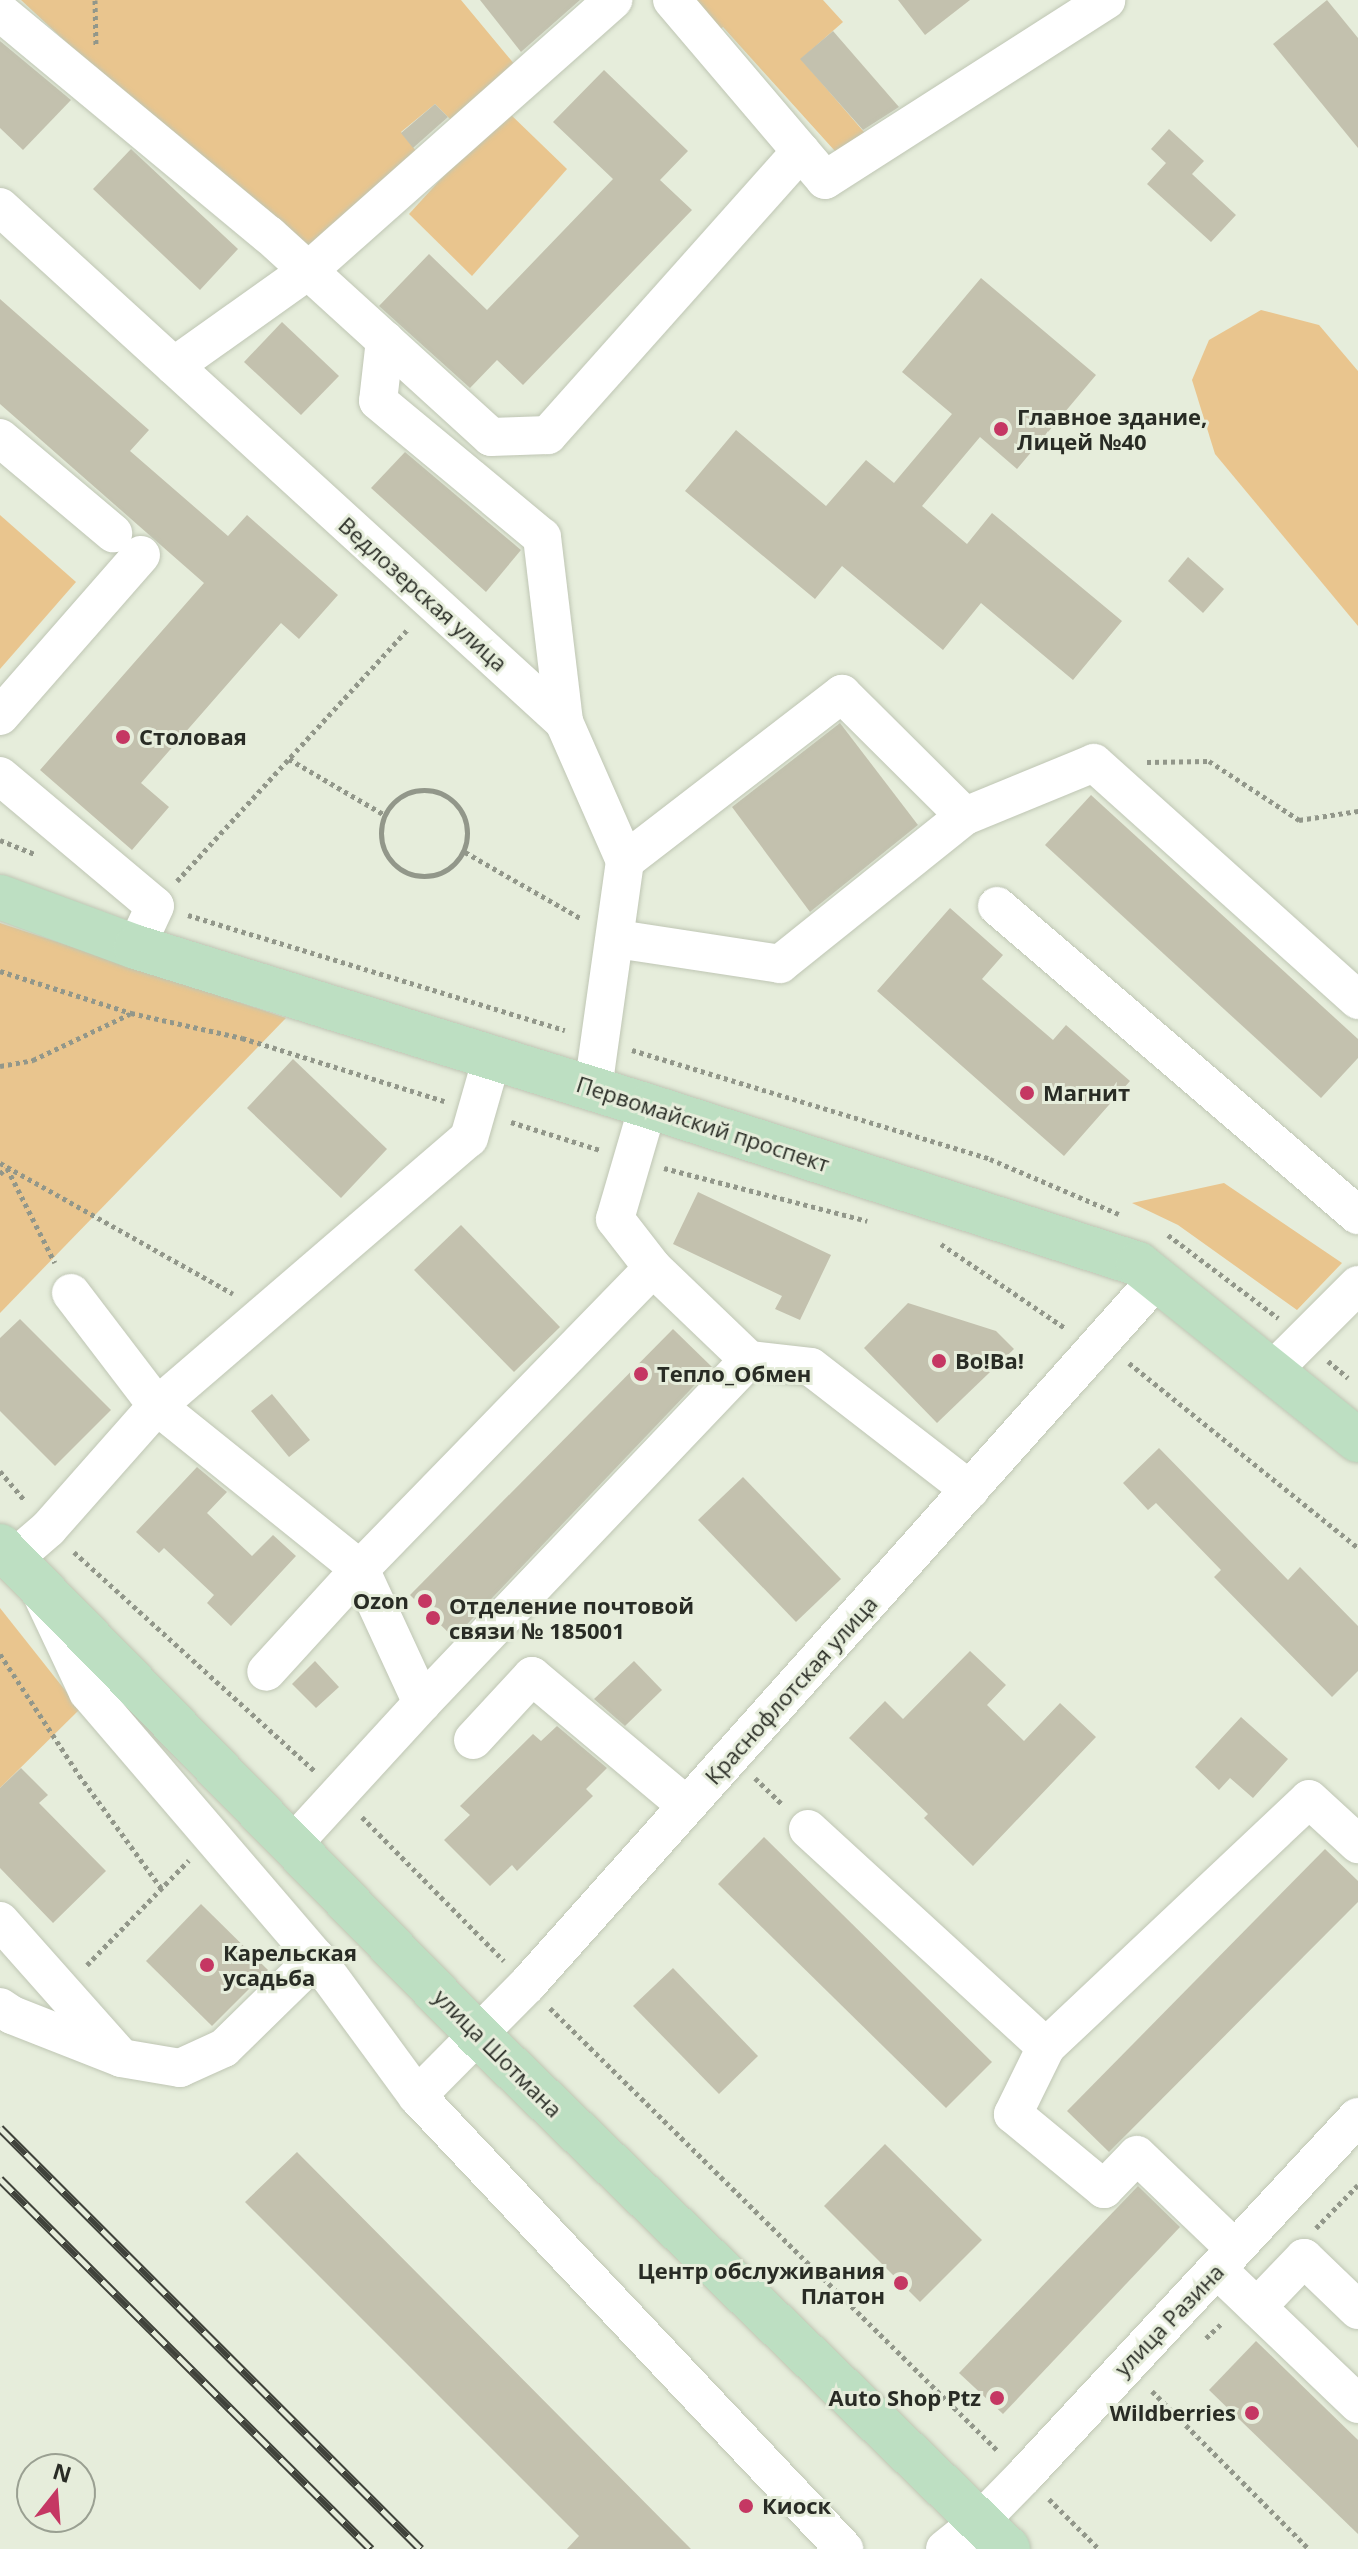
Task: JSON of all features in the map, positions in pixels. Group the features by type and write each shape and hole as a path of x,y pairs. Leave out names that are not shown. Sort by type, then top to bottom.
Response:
{"main road":[{"name":"Первомайский проспект","path":"0,897 136,947 648,1106 1138,1264 1358,1440"},
{"name":"улица Шотмана","path":"17,1564 479,2036 993,2536"}],"street":[{"path":"174,366 309,270 613,0"},
{"path":"672,0 813,166"},
{"path":"0,12 309,270 491,437 548,435 813,166 1060,12 1106,0"},
{"name":"Ведлозерская улица","path":"0,207 564,722 625,861 617,939 593,1089"},
{"path":"385,340 378,401 542,537 564,722"},
{"path":"0,438 127,544 0,716"},
{"path":"625,861 842,694 965,816"},
{"path":"617,939 780,964 965,816 1094,763 1358,1000"},
{"path":"0,776 155,906 136,947"},
{"path":"997,906 1358,1215"},
{"path":"492,1058 469,1138 157,1406 17,1564 88,1692 316,1958 417,2096 844,2549"},
{"path":"648,1106 615,1219 653,1268 749,1360 811,1367 970,1490"},
{"path":"266,1672 360,1569 653,1268"},
{"name":"Краснофлотская улица","path":"417,2096 479,2036 1158,1278"},
{"path":"1271,1372 1358,1285"},
{"path":"71,1293 157,1406 360,1569 421,1709"},
{"path":"291,1846 749,1360"},
{"path":"473,1740 532,1676 687,1806"},
{"path":"1358,1844 1309,1799 1046,2047 1013,2114 1104,2189 1137,2155 1226,2259 1257,2307 1358,2404"},
{"path":"808,1829 1046,2047"},
{"path":"0,1921 121,2058"},
{"path":"0,2007 12,2015 121,2058 180,2068 224,2048 316,1958"},
{"name":"улица Разина","path":"945,2549 993,2536 1126,2364 1358,2117"},
{"path":"1257,2307 1304,2258 1358,2310"}],"path":[{"path":"155,906 432,602"},
{"path":"289,759 383,814"},
{"path":"1094,763 1209,761 1299,820 1358,811"},
{"path":"408,790 443,792 466,817 465,852 439,875 405,873 382,848 383,814 408,790"},
{"path":"465,852 617,939"},
{"path":"0,971 131,1013 242,1038 632,1160 799,1203"},
{"path":"0,1066 33,1060 131,1013"},
{"path":"0,1163 266,1312"},
{"path":"0,1174 6,1168"},
{"path":"6,1168 71,1293"},
{"path":"0,1654 79,1775 161,1888"},
{"path":"732,1755 808,1829"},
{"path":"63,1990 212,1836"},
{"path":"1126,2364 1309,2549"}],"shaded area":[{"path":"21,0 461,0 515,65 455,124 435,104 401,132 420,156 310,247 109,82"},
{"path":"687,0 823,0 843,22 801,59 870,139 844,161 723,27 715,33"},
{"path":"505,109 567,169 472,276 409,214"},
{"path":"1261,310 1319,325 1358,371 1358,626 1215,454 1192,380 1209,340"},
{"path":"0,515 76,582 0,669"},
{"path":"0,923 286,1018 0,1313"},
{"path":"1224,1183 1342,1263 1297,1310 1178,1225 1132,1203"},
{"path":"0,1608 80,1709 0,1788"}],"building":[{"path":"480,0 580,0 521,52"},
{"path":"898,0 970,0 925,35"},
{"path":"1327,0 1358,38 1358,148 1273,44"},
{"path":"833,31 899,107 863,130 800,59"},
{"path":"0,41 71,100 23,150 0,128"},
{"path":"604,70 688,151 660,180 692,210 523,385 497,360 470,388 379,306 429,254 487,310 613,179 553,122"},
{"path":"435,104 448,117 413,148 401,133"},
{"path":"1169,129 1204,161 1192,174 1236,215 1211,242 1147,184 1166,163 1151,149"},
{"path":"131,149 238,249 200,290 93,189"},
{"path":"981,278 1096,375 1017,469 980,437 922,506 967,544 992,513 1122,621 1073,680 981,603 943,650 842,566 815,599 685,491 736,430 826,506 866,460 894,483 952,414 902,372"},
{"path":"0,299 149,430 130,451 228,536 247,515 338,595 299,639 281,623 141,783 169,807 132,850 40,770 204,583 0,404"},
{"path":"282,322 339,376 301,415 244,362"},
{"path":"405,452 521,550 486,592 371,488"},
{"path":"1188,557 1224,589 1203,613 1168,581"},
{"path":"840,723 918,825 810,912 732,807"},
{"path":"1091,795 1358,1039 1358,1058 1321,1098 1045,845"},
{"path":"950,908 1003,955 982,979 1053,1040 1066,1025 1130,1081 1064,1156 877,991"},
{"path":"293,1059 387,1149 341,1198 247,1108"},
{"path":"698,1192 831,1255 800,1320 775,1309 782,1296 673,1244"},
{"path":"461,1225 560,1327 514,1372 414,1270"},
{"name":"Во!Ва!","path":"908,1303 996,1331 1014,1349 937,1423 864,1348"},
{"path":"20,1319 111,1410 55,1466 0,1411 0,1338"},
{"path":"673,1329 712,1367 454,1638 410,1595"},
{"path":"272,1394 310,1440 289,1457 251,1411"},
{"path":"1159,1448 1288,1580 1300,1567 1358,1626 1358,1671 1332,1697 1214,1577 1221,1570 1156,1503 1148,1510 1123,1483"},
{"path":"197,1467 227,1492 207,1513 252,1556 273,1535 296,1556 231,1626 207,1603 214,1595 164,1548 159,1553 136,1532"},
{"path":"743,1477 841,1579 796,1622 698,1520"},
{"path":"970,1651 1006,1685 987,1705 1024,1741 1060,1703 1096,1737 973,1866 924,1818 928,1814 849,1738 885,1701 903,1719"},
{"path":"315,1661 339,1687 316,1708 292,1684"},
{"path":"634,1661 662,1690 625,1726 594,1699"},
{"path":"1241,1717 1288,1759 1253,1798 1230,1778 1219,1790 1195,1767"},
{"path":"557,1726 607,1768 586,1789 593,1796 517,1871 512,1865 490,1886 444,1840 470,1815 460,1806 533,1734 541,1741"},
{"path":"21,1768 48,1795 39,1803 106,1871 53,1923 0,1868 0,1788"},
{"path":"764,1837 992,2062 946,2108 718,1884"},
{"path":"1325,1849 1358,1881 1358,1902 1109,2152 1067,2111"},
{"name":"Карельская усадьба","path":"201,1904 268,1970 212,2026 146,1961"},
{"path":"673,1968 758,2056 719,2094 633,2006"},
{"path":"885,2144 982,2240 920,2302 824,2206"},
{"path":"297,2152 691,2549 567,2549 579,2536 245,2202"},
{"path":"1138,2186 1180,2227 1003,2414 959,2373"},
{"path":"1256,2341 1358,2440 1358,2534 1209,2390"}],"railway":[{"path":"0,2128 421,2549"},
{"path":"0,2179 371,2549"}],"place":[{"name":"Главное здание, Лицей №40","path":"1001,429"},
{"name":"Столовая","path":"123,737"},
{"name":"Магнит","path":"1027,1093"},
{"name":"Во!Ва!","path":"939,1361"},
{"name":"Тепло_Обмен","path":"641,1374"},
{"name":"Ozon","path":"425,1601"},
{"name":"Отделение почтовой связи № 185001","path":"433,1618"},
{"name":"Карельская усадьба","path":"207,1965"},
{"name":"Центр обслуживания Платон","path":"901,2283"},
{"name":"Auto Shop Ptz","path":"997,2398"},
{"name":"Wildberries","path":"1252,2413"},
{"name":"Киоск","path":"746,2506"}]}
